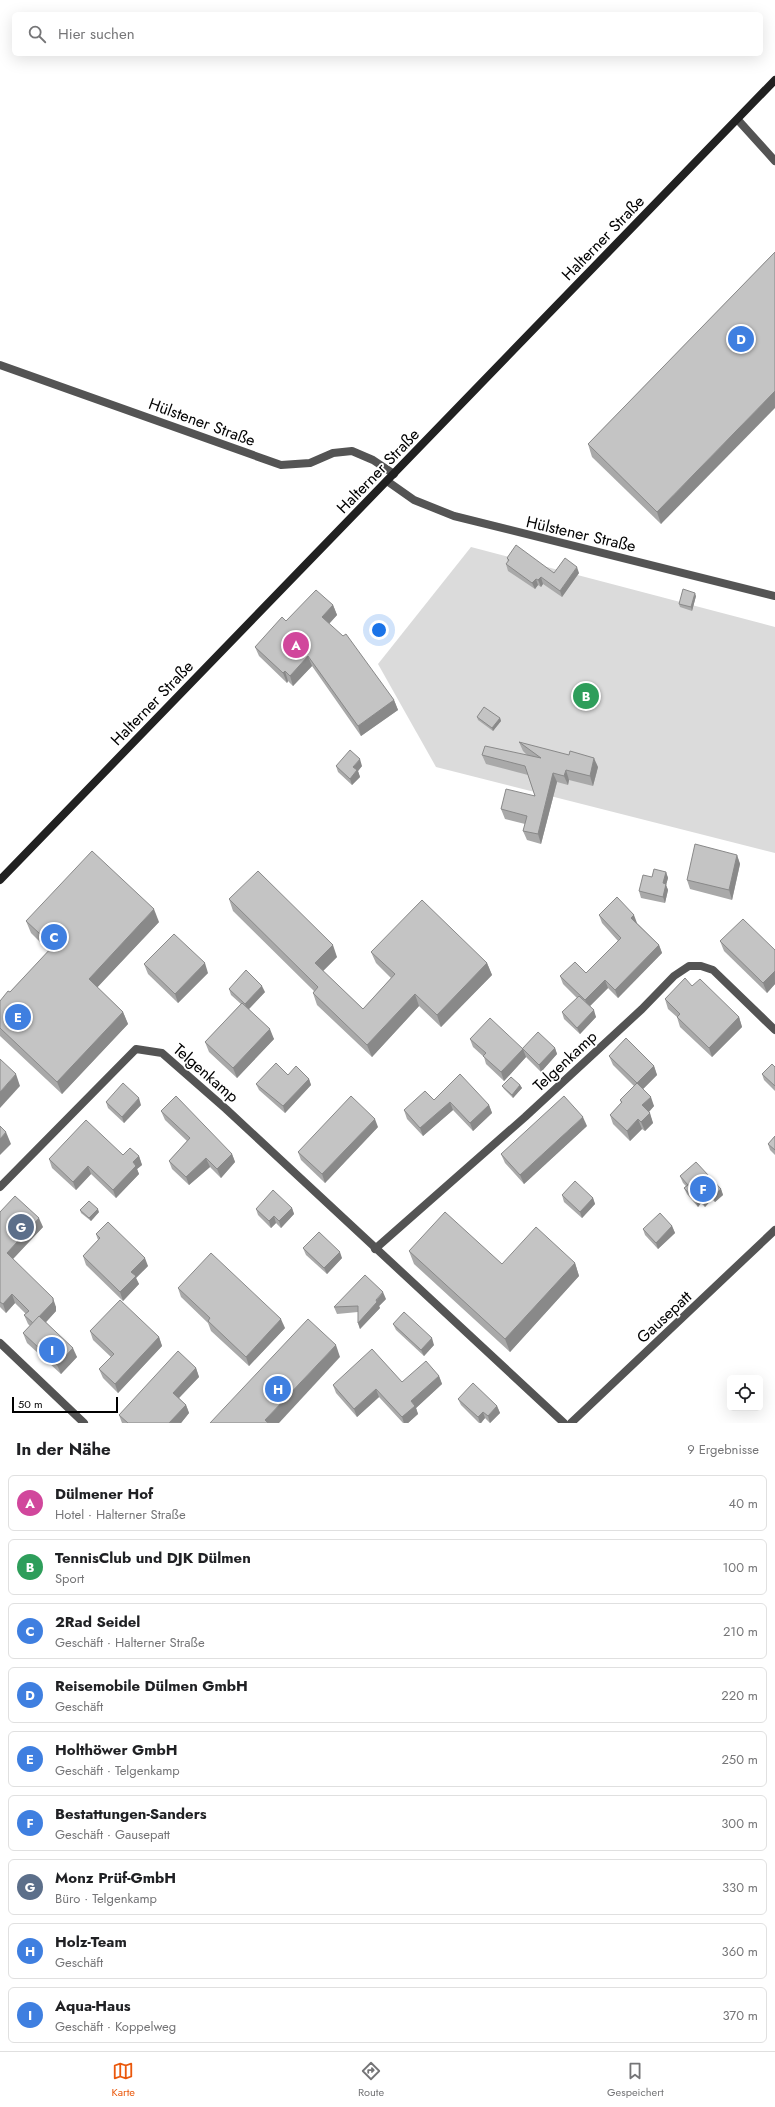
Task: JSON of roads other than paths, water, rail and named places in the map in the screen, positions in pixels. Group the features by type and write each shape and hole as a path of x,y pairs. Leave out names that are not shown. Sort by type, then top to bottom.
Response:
{"main road":[{"name":"Halterner Straße","path":"0,880 738,120 775,80"}],"street":[{"path":"738,120 775,161"},
{"name":"Hülstener Straße","path":"0,365 281,465 310,463 333,453 352,451 373,460 394,474"},
{"name":"Hülstener Straße","path":"387,481 414,500 454,516 775,596"},
{"name":"Telgenkamp","path":"375,1249 525,1118 642,1009 674,976 689,966 701,966 713,970 775,1030"},
{"name":"Telgenkamp","path":"0,1188 136,1049 162,1053 226,1109 564,1423"},
{"name":"Gausepatt","path":"570,1423 775,1230"},
{"path":"0,1343 84,1423"}],"place":[{"name":"Reisemobile Dülmen GmbH","path":"741,339"},
{"name":"Dülmener Hof","path":"296,645"},
{"name":"TennisClub und DJK Dülmen","path":"586,696"},
{"name":"2Rad Seidel","path":"54,937"},
{"name":"Holthöwer GmbH","path":"18,1017"},
{"name":"Bestattungen-Sanders","path":"703,1189"},
{"name":"Monz Prüf-GmbH","path":"21,1227"},
{"name":"Aqua-Haus","path":"52,1350"},
{"name":"Holz-Team","path":"278,1389"}]}
